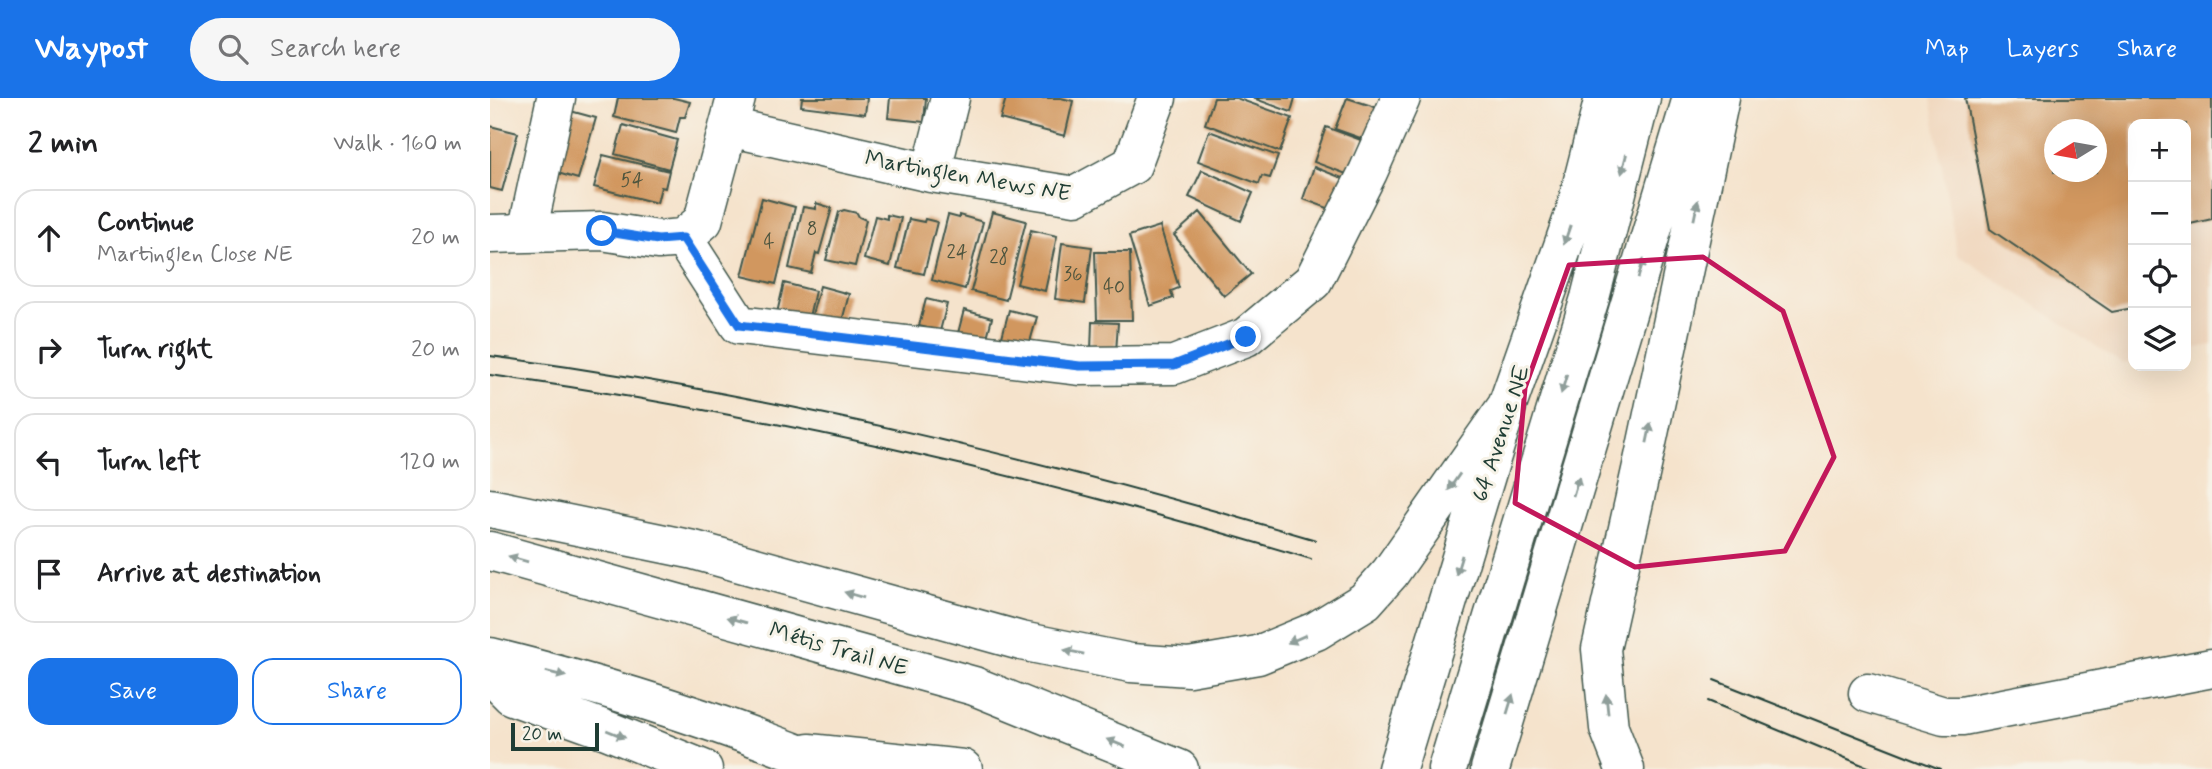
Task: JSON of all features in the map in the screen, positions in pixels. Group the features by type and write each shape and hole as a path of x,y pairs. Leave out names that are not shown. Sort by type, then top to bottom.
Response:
{"main road":[{"path":"527,233 556,98"},
{"path":"931,173 950,98"},
{"name":"Martinglen Mews NE","path":"733,112 931,173 1075,196 1132,165 1157,98"},
{"path":"683,238 739,325 1080,366 1174,365 1246,337 1313,281 1368,172 1401,98"},
{"name":"64 Avenue NE","path":"1397,769 1507,406 1575,212 1604,98"},
{"path":"1447,769 1590,298 1641,98"},
{"path":"1490,769 1692,98"},
{"path":"1625,769 1609,729 1601,649 1720,98"},
{"path":"490,234 602,231 658,240 683,238 703,221 733,112"},
{"path":"490,508 694,550 1021,641 1131,663 1189,667 1258,655 1316,631 1364,601 1390,573 1507,406"},
{"name":"Métis Trail NE","path":"490,551 974,686 1179,769"},
{"path":"490,657 579,679 793,751 836,769"},
{"path":"1868,694 1944,716 1962,716 2212,668"},
{"path":"490,674 512,696 703,769"},
{"path":"793,751 963,769"}],"highlighted area":[{"path":"1703,257 1783,311 1834,457 1785,551 1635,567 1515,503 1525,388 1569,265"}],"shaded area":[{"path":"1930,98 2212,98 2212,345 2191,349 2191,119 2128,119 2128,363 2123,364 1957,254"}],"building":[{"path":"618,98 674,98 690,102 685,117 680,117 676,133 614,117"},
{"path":"802,98 867,98 865,114 801,106"},
{"path":"890,98 926,98 924,122 888,118"},
{"path":"1006,98 1061,98 1073,101 1065,136 1000,119"},
{"path":"1214,98 1236,98 1292,118 1280,152 1205,124"},
{"path":"1253,98 1295,98 1291,112"},
{"path":"1347,98 1381,109 1369,141 1335,129"},
{"path":"1965,98 2212,98 2212,219 2191,224 2191,119 2128,119 2128,309 2112,312 1990,229"},
{"path":"563,109 596,118 578,179 551,171"},
{"path":"623,125 677,140 669,169 615,154"},
{"path":"490,126 518,133 502,191 490,188"},
{"path":"1326,127 1361,140 1349,175 1314,162"},
{"path":"1209,131 1278,156 1270,178 1262,176 1259,184 1198,161"},
{"path":"603,155 669,171 665,188 661,187 657,203 594,187"},
{"path":"1314,167 1345,179 1333,210 1303,199"},
{"path":"1202,170 1253,193 1241,221 1189,197"},
{"path":"762,198 795,207 776,284 742,276"},
{"path":"816,203 832,208 819,254 816,253 811,273 789,268 803,207 816,209"},
{"path":"844,210 857,213 866,220 855,266 826,260 839,212"},
{"path":"992,212 1026,221 1006,300 971,291"},
{"path":"1200,212 1251,274 1224,296 1174,235"},
{"path":"887,215 901,218 890,266 864,259 875,216 887,219"},
{"path":"948,215 959,218 959,215 983,222 965,289 932,280"},
{"path":"909,219 937,222 924,274 897,268"},
{"path":"1160,226 1179,288 1171,291 1173,298 1150,306 1129,236"},
{"path":"1031,230 1057,236 1045,291 1017,284"},
{"path":"1062,243 1092,247 1085,303 1055,299"},
{"path":"1095,252 1130,252 1132,320 1097,320"},
{"path":"784,283 815,291 808,321 777,313"},
{"path":"820,286 849,294 841,325 811,318"},
{"path":"926,299 947,304 940,331 919,326"},
{"path":"964,310 992,318 985,345 957,337"},
{"path":"1009,310 1037,317 1028,349 1001,341"},
{"path":"1092,322 1118,323 1116,352 1091,351"}],"tram line":[{"path":"490,356 700,389 907,432 1010,456 1316,540"},
{"path":"490,375 698,409 904,451 1210,529 1311,559"},
{"path":"1714,680 1940,769"},
{"path":"1708,701 1872,769"}],"route":[{"path":"602,231 658,240 683,238 739,325 1080,366 1174,365 1246,337"}]}
